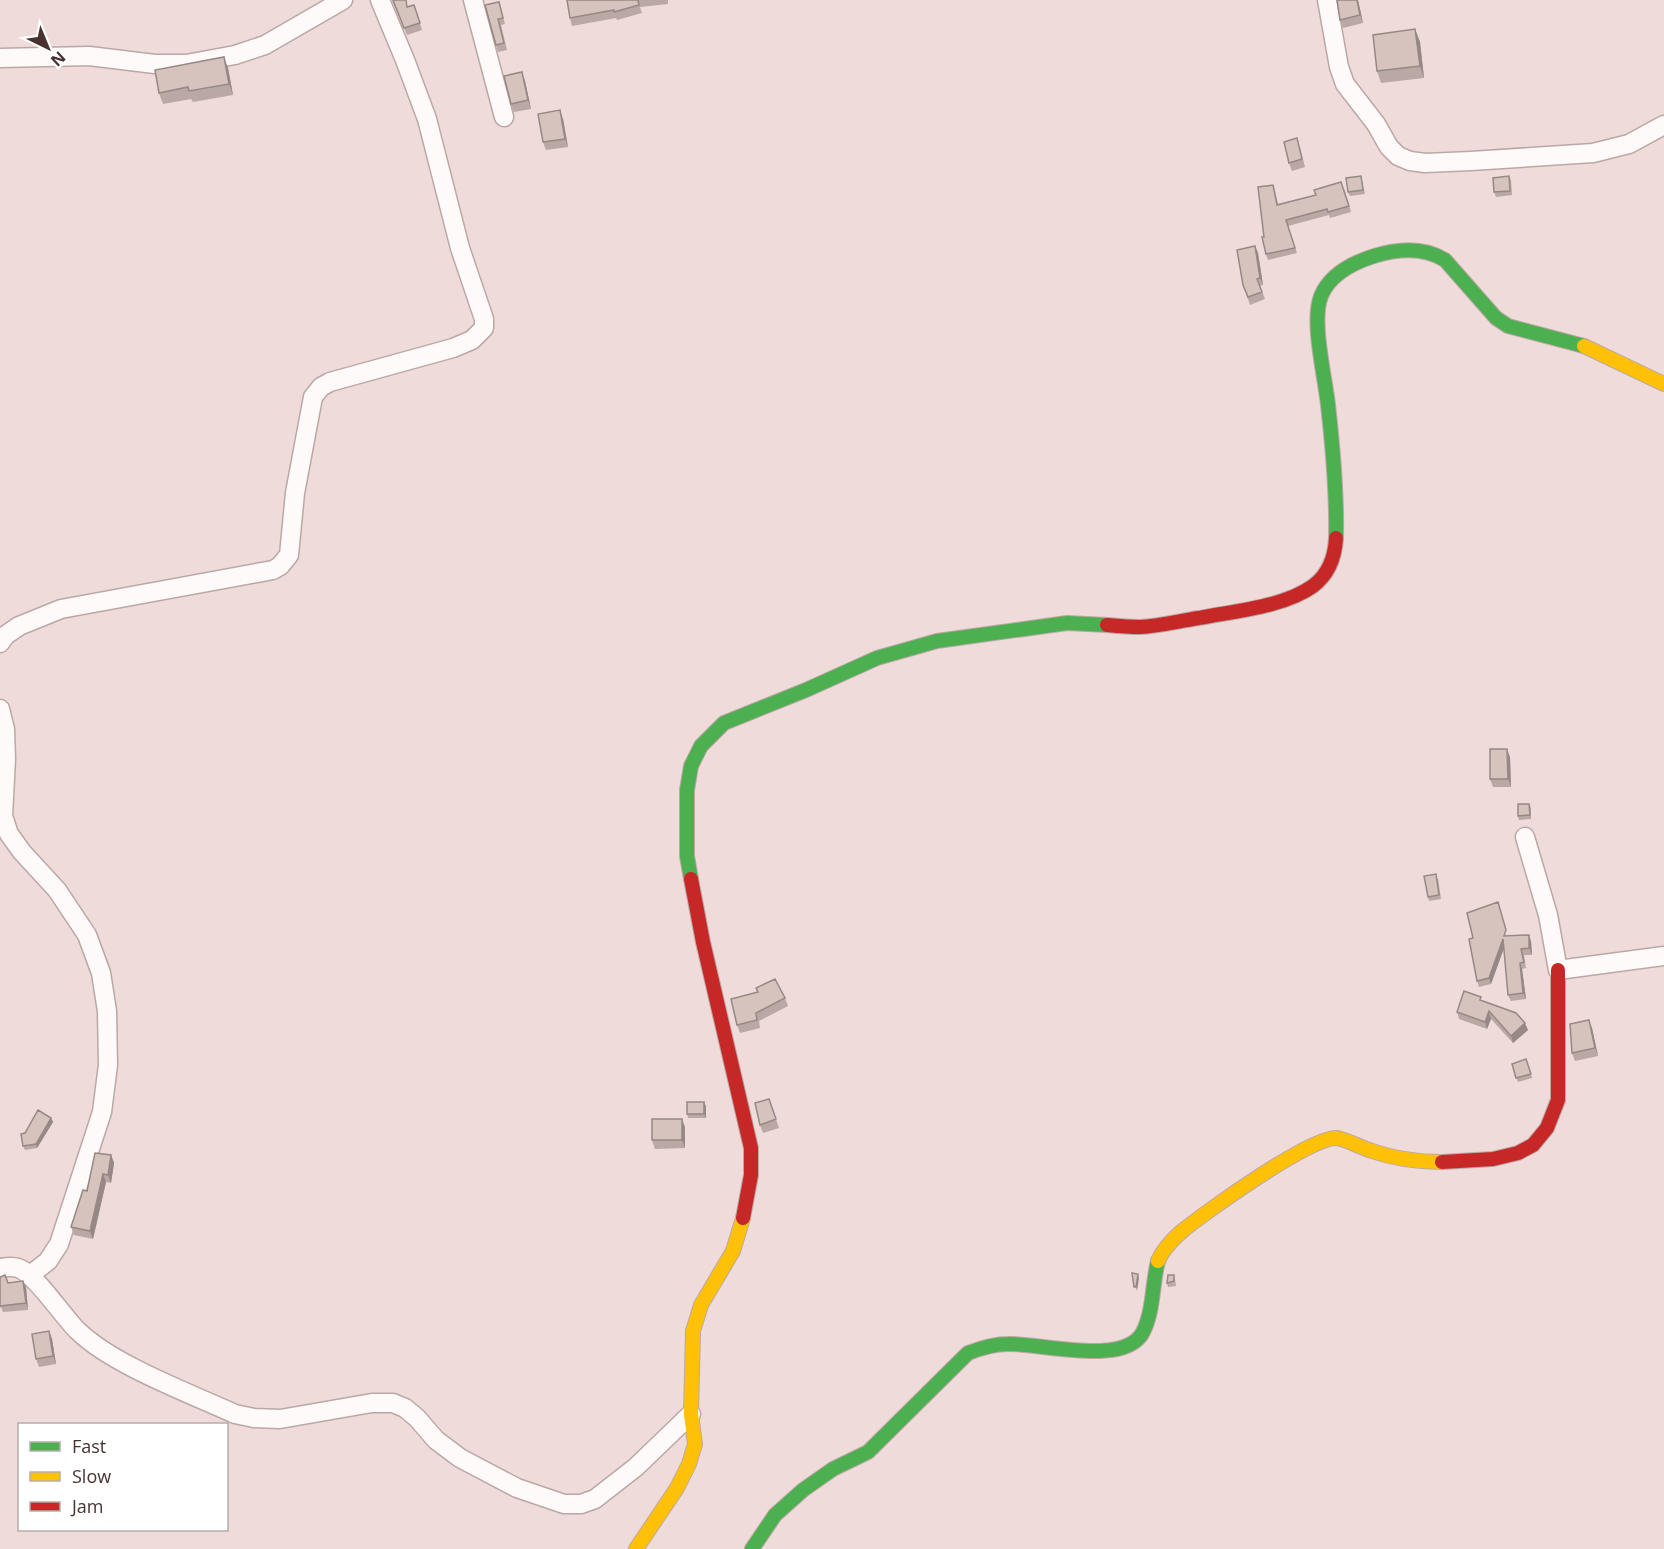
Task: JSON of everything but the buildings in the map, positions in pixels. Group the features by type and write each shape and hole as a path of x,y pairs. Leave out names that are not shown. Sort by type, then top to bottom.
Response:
{"street":[{"path":"0,58 88,56 155,64 196,62 235,55 265,45 343,0"},
{"path":"0,643 6,634 19,626 61,609 273,570 280,566 289,555 295,493 316,391 330,382 453,348 472,340 484,328 484,320 460,248 426,119 380,0"},
{"path":"473,0 504,117"},
{"path":"1327,0 1339,67 1345,84 1376,124 1389,147 1398,156 1410,161 1459,162 1593,153 1629,144 1664,125"},
{"path":"636,1549 678,1488 689,1464 695,1444 691,1414 693,1331 701,1305 733,1251 744,1214 751,1175 751,1148 703,942 687,856 687,790 691,766 701,747 724,723 877,658 937,640 1067,623 1139,627 1167,623 1253,608 1290,598 1313,586 1327,572 1335,554 1337,499 1316,312 1328,282 1344,269 1368,258 1391,252 1419,251 1435,254 1445,260 1496,318 1508,326 1577,343 1664,384"},
{"path":"0,709 5,729 6,759 3,816 9,834 22,852 57,890 87,935 101,973 107,1011 108,1065 102,1112 59,1244 48,1261 30,1275"},
{"path":"752,1549 775,1515 803,1490 833,1469 868,1452 968,1353 984,1346 1010,1344 1082,1350 1117,1350 1137,1341 1144,1327 1153,1293 1158,1259 1169,1244 1181,1232 1296,1154 1319,1141 1331,1137 1349,1141 1377,1153 1426,1162 1510,1158 1529,1149 1543,1135 1552,1120 1558,1100 1558,970 1548,915 1525,837"},
{"path":"1558,970 1664,956"},
{"path":"0,1268 8,1266 20,1268 30,1275 76,1330 91,1342 141,1370 235,1414 254,1418 280,1419 372,1403 393,1403 405,1408 436,1440 460,1458 518,1488 564,1504 581,1504 595,1499 636,1467 691,1414"}],"traffic: fast":[{"path":"1336,538 1333,455 1317,320 1318,307 1325,288 1343,270 1358,262 1383,254 1410,250 1428,253 1445,260 1496,318 1508,326 1584,346"},
{"path":"691,879 687,856 687,790 691,766 701,746 724,723 877,658 937,641 1067,623 1107,625"},
{"path":"752,1549 775,1515 803,1490 833,1469 868,1452 968,1353 1003,1344 1101,1351 1133,1343 1147,1324 1158,1261"}],"traffic: slow":[{"path":"1584,346 1664,384"},
{"path":"1158,1261 1174,1238 1212,1209 1283,1161 1324,1140 1337,1138 1389,1156 1415,1161 1442,1162"},
{"path":"636,1549 677,1488 689,1464 695,1444 691,1414 693,1331 701,1305 733,1251 743,1218"}],"traffic: jam":[{"path":"1107,625 1154,626 1273,604 1288,599 1313,586 1327,571 1333,558 1336,538"},
{"path":"691,879 703,942 751,1148 751,1175 743,1218"},
{"path":"1442,1162 1493,1159 1518,1153 1533,1145 1547,1128 1558,1100 1558,970"}]}
